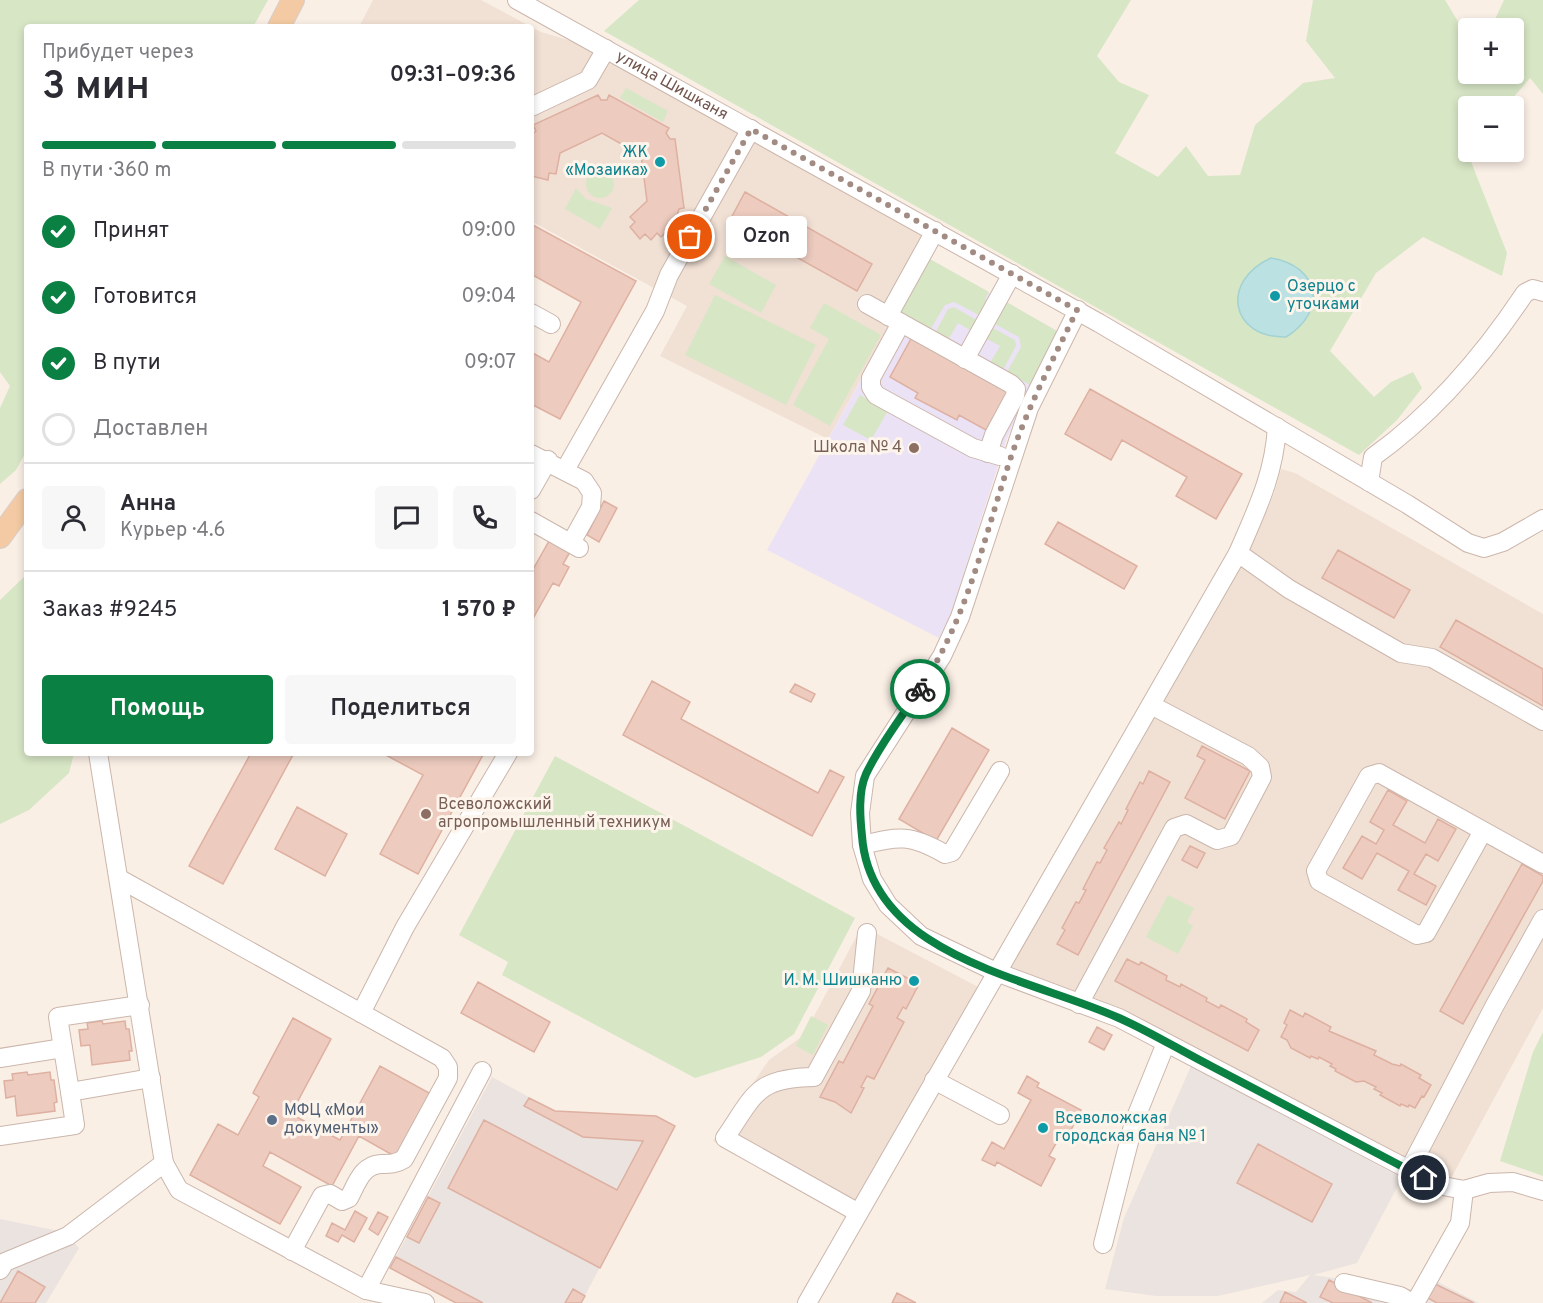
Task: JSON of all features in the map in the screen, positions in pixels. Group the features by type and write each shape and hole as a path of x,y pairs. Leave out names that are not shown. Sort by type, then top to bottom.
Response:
{"main road":[{"path":"281,24 293,0"},
{"path":"2,529 24,503"}],"street":[{"name":"улица Шишканя","path":"517,0 1077,310 1277,427 1467,543 1484,548 1503,542 1543,519"},
{"path":"534,106 588,80 606,49"},
{"path":"565,470 655,311 669,275 751,129"},
{"path":"935,231 871,378 871,387 876,395 973,448 1010,460"},
{"path":"965,358 1012,274"},
{"path":"1369,482 1373,457 1403,435 1462,378 1525,293 1533,290 1543,292"},
{"path":"867,304 1011,384 1016,389 988,453"},
{"path":"1077,310 1029,408 956,627 942,656 865,776 860,813 862,845 872,879 888,905 903,922 921,936 996,972 1119,1017 1438,1185 1464,1190 1489,1183 1513,1182 1543,1191"},
{"path":"534,315 551,324"},
{"path":"807,1303 857,1212 1238,553 1266,490 1275,458 1277,427"},
{"path":"534,478 539,457 584,481 592,493 591,507 575,545 534,523"},
{"path":"1238,553 1289,589 1401,652 1432,658 1543,721"},
{"path":"1079,1004 1174,828 1186,824 1217,840 1231,836 1263,777 1260,766 1248,756 1151,705"},
{"path":"99,756 164,1163 179,1190 366,1290 425,1303"},
{"path":"361,1013 405,927 506,756"},
{"path":"862,845 895,837 921,840 945,854 952,852 1000,771"},
{"path":"1483,831 1426,933 1417,935 1319,881 1316,871 1369,776 1379,773 1543,864"},
{"path":"120,879 442,1058 448,1067 448,1078 404,1159 397,1164 372,1165 364,1170 349,1198 342,1201 330,1194 322,1196 292,1251"},
{"path":"1409,1170 1495,1005 1543,919"},
{"path":"857,1212 725,1138 759,1089 784,1077 814,1077 861,991 867,933"},
{"path":"0,1136 75,1125 58,1017 140,1005"},
{"path":"1103,1244 1134,1122 1166,1043"},
{"path":"0,1058 63,1048"},
{"path":"366,1290 482,1071"},
{"path":"70,1092 151,1078"},
{"path":"934,1080 1000,1115"},
{"path":"0,1270 4,1262 68,1236 164,1163"},
{"path":"1344,1283 1406,1301 1460,1223 1464,1190"}],"shaded area":[{"path":"373,0 481,0 526,24 361,24"},
{"path":"534,28 575,42 936,243 828,439 660,356 687,306 534,223"},
{"name":"Школа № 4","path":"928,258 1057,331 1007,438 951,613 939,638 767,550"},
{"path":"1281,469 1295,473 1543,614 1543,1008 1449,1182 1006,971 1248,550 1274,494"},
{"path":"862,926 982,989 850,1215 713,1141 769,1060 804,1035"},
{"path":"1191,1066 1402,1178 1357,1263 1313,1275 1416,1290 1424,1275 1479,1303 1262,1303 1278,1290 1296,1292 1310,1275 1218,1296 1156,1296 1105,1289 1124,1218"},
{"path":"492,1077 555,1111 656,1116 675,1126 581,1303 456,1303 390,1268"},
{"path":"0,1219 64,1232 79,1248 46,1303 0,1303"}],"green space":[{"path":"0,0 268,0 255,24 24,24 24,455 16,470 0,484 0,408 10,386 0,372"},
{"path":"639,0 1131,0 1097,56 1119,82 1149,95 1115,153 1158,177 1186,146 1208,176 1240,175 1255,125 1303,83 1335,78 1306,41 1313,0 1445,0 1458,21 1458,84 1524,84 1524,18 1496,18 1504,0 1543,0 1543,94 1530,78 1515,96 1458,96 1458,162 1471,162 1507,253 1502,276 1423,237 1376,273 1330,351 1374,397 1391,382 1413,372 1422,388 1397,420 1359,455 604,31"},
{"path":"626,88 668,111 663,122 620,98"},
{"path":"600,170 610,174 614,184 610,194 600,198 590,194 586,184 590,174"},
{"path":"576,188 586,199 612,208 600,229 565,209"},
{"path":"725,256 776,285 761,313 709,284"},
{"path":"928,258 989,292 985,299 991,302 983,317 954,302 945,305 930,330 898,312"},
{"path":"715,295 816,345 786,405 685,355"},
{"path":"1003,300 1057,331 1032,386 1007,372 1021,347 1019,337 991,322"},
{"path":"824,303 881,335 830,426 793,405 829,339 810,328"},
{"path":"954,307 980,322 977,328 970,330 958,323 948,340 935,333 948,309"},
{"path":"989,326 1015,340 1016,346 1003,370 990,363 1000,346 987,339 985,333"},
{"path":"860,395 888,411 871,440 843,425"},
{"path":"24,577 24,756 73,756 69,773 29,810 0,824 0,600"},
{"path":"555,756 855,918 794,1034 761,1057 695,1078 502,975 508,962 459,935"},
{"path":"1168,895 1194,908 1187,922 1193,926 1178,954 1146,937"},
{"path":"811,1016 828,1025 813,1055 796,1046"},
{"path":"1543,1032 1543,1176 1500,1161 1533,1052"}],"water":[{"path":"1271,258 1300,270 1313,291 1313,303 1308,315 1286,337 1267,335 1253,328 1243,319 1238,306 1239,293 1244,280 1255,268"}],"building":[{"name":"ЖК «Мозаика»","path":"598,95 601,100 607,100 609,95 669,128 666,133 670,139 675,139 684,208 679,209 677,215 680,219 661,237 657,233 651,240 645,234 640,239 630,227 635,222 630,217 647,201 641,155 602,133 560,153 556,174 549,173 548,180 534,177 534,133 536,131 534,125"},
{"path":"745,192 872,264 857,291 730,220"},
{"path":"534,226 636,281 560,419 534,406 534,354 549,362 581,302 534,276"},
{"path":"912,337 1009,390 986,430 959,415 957,420 915,398 918,393 890,377"},
{"path":"1090,389 1242,474 1216,519 1176,496 1187,477 1122,440 1111,460 1065,434"},
{"path":"604,501 617,508 599,542 587,535"},
{"path":"1058,522 1137,566 1124,589 1045,544"},
{"path":"549,541 570,552 563,564 569,567 559,586 553,583 534,617 534,568"},
{"path":"1338,550 1410,590 1394,618 1322,578"},
{"path":"1456,620 1543,669 1543,706 1440,647"},
{"path":"652,681 690,702 681,719 818,793 830,770 844,777 812,836 623,735"},
{"path":"795,684 815,694 811,702 790,692"},
{"path":"952,728 989,750 936,841 899,819"},
{"path":"1202,746 1250,771 1225,819 1185,798 1205,760 1197,756"},
{"path":"249,756 292,756 223,884 189,866"},
{"name":"Всеволожский агропромышленный техникум","path":"388,756 482,756 418,874 380,854 423,775"},
{"path":"1149,771 1170,782 1078,955 1057,944 1065,930 1062,928 1076,902 1079,903 1086,890 1083,889 1097,862 1100,863 1107,850 1104,848 1119,822 1121,824 1140,782 1143,784"},
{"path":"1388,790 1407,801 1393,825 1425,843 1438,819 1456,829 1438,861 1426,854 1414,874 1436,886 1426,905 1398,890 1409,871 1377,853 1362,879 1343,868 1362,836 1376,844 1384,830 1370,822"},
{"path":"297,807 347,834 325,876 275,849"},
{"path":"1190,846 1205,853 1197,868 1182,860"},
{"path":"1522,864 1543,876 1543,881 1463,1024 1440,1011"},
{"path":"1127,959 1139,965 1141,962 1167,976 1166,980 1180,987 1181,984 1207,998 1206,1001 1219,1008 1221,1005 1247,1019 1246,1022 1259,1030 1248,1051 1115,981"},
{"path":"888,968 919,984 906,1009 903,1007 897,1018 904,1022 874,1079 867,1076 861,1087 864,1088 851,1113 835,1102 820,1097 839,1061 843,1063 873,1006 869,1004"},
{"path":"478,982 550,1022 534,1052 461,1013"},
{"path":"1290,1010 1303,1017 1305,1013 1331,1027 1329,1031 1376,1051 1374,1055 1392,1064 1400,1066 1401,1064 1421,1075 1419,1078 1431,1085 1424,1097 1422,1096 1415,1108 1409,1105 1408,1107 1401,1104 1400,1106 1380,1095 1382,1093 1374,1089 1376,1087 1364,1081 1356,1082 1335,1071 1336,1069 1330,1066 1332,1064 1319,1057 1318,1059 1311,1056 1310,1058 1291,1048 1287,1040 1281,1037 1287,1025 1284,1023"},
{"path":"293,1018 331,1039 291,1114 340,1140 380,1066 431,1094 396,1157 359,1136 332,1186 270,1152 263,1166 301,1187 280,1224 190,1175 218,1124 238,1135 259,1097 253,1093"},
{"path":"102,1021 103,1024 125,1021 126,1029 129,1029 132,1051 129,1051 130,1060 92,1065 90,1045 81,1046 79,1030 88,1029 87,1023"},
{"path":"1097,1027 1112,1035 1104,1050 1089,1042"},
{"path":"27,1072 28,1075 50,1072 51,1080 54,1080 57,1102 54,1103 55,1111 17,1116 15,1096 6,1098 4,1081 13,1080 12,1074"},
{"name":"Всеволожская городская баня № 1","path":"1027,1076 1039,1083 1037,1087 1081,1110 1068,1136 1062,1133 1049,1156 1055,1159 1041,1186 997,1162 995,1166 982,1160 992,1142 1004,1149 1031,1100 1018,1093"},
{"path":"529,1098 555,1111 656,1116 675,1126 600,1268 448,1188 484,1120 617,1190 643,1141 583,1137 524,1106"},
{"path":"1258,1144 1332,1184 1312,1222 1237,1183"},
{"path":"428,1197 440,1203 419,1243 407,1237"},
{"path":"355,1211 367,1218 354,1242 342,1235 338,1242 326,1236 332,1223 345,1230"},
{"path":"378,1212 388,1217 378,1235 369,1229"},
{"path":"396,1257 483,1303 456,1303 390,1268"},
{"path":"18,1271 45,1287 35,1303 0,1303"},
{"path":"1329,1280 1372,1303 1333,1303 1320,1297"},
{"path":"1433,1283 1474,1303 1437,1303 1426,1297"},
{"path":"573,1289 585,1296 581,1303 565,1303"},
{"path":"1285,1292 1307,1303 1280,1303"},
{"path":"897,1293 916,1303 892,1303"}],"way so far":[{"path":"690,237 751,129 1077,310 1029,408 960,617 942,656 920,689"}],"place":[{"name":"ЖК «Мозаика»","path":"660,162"},
{"name":"Ozon","path":"690,237"},
{"name":"Озерцо с уточками","path":"1275,296"},
{"name":"Школа № 4","path":"914,448"},
{"name":"Всеволожский агропромышленный техникум","path":"426,814"},
{"name":"И. М. Шишканю","path":"914,981"},
{"name":"МФЦ «Мои документы»","path":"272,1120"},
{"name":"Всеволожская городская баня № 1","path":"1043,1128"}],"route":[{"path":"920,689 865,776 860,813 862,845 872,879 888,905 903,922 921,936 996,972 1119,1017 1424,1178"}]}
